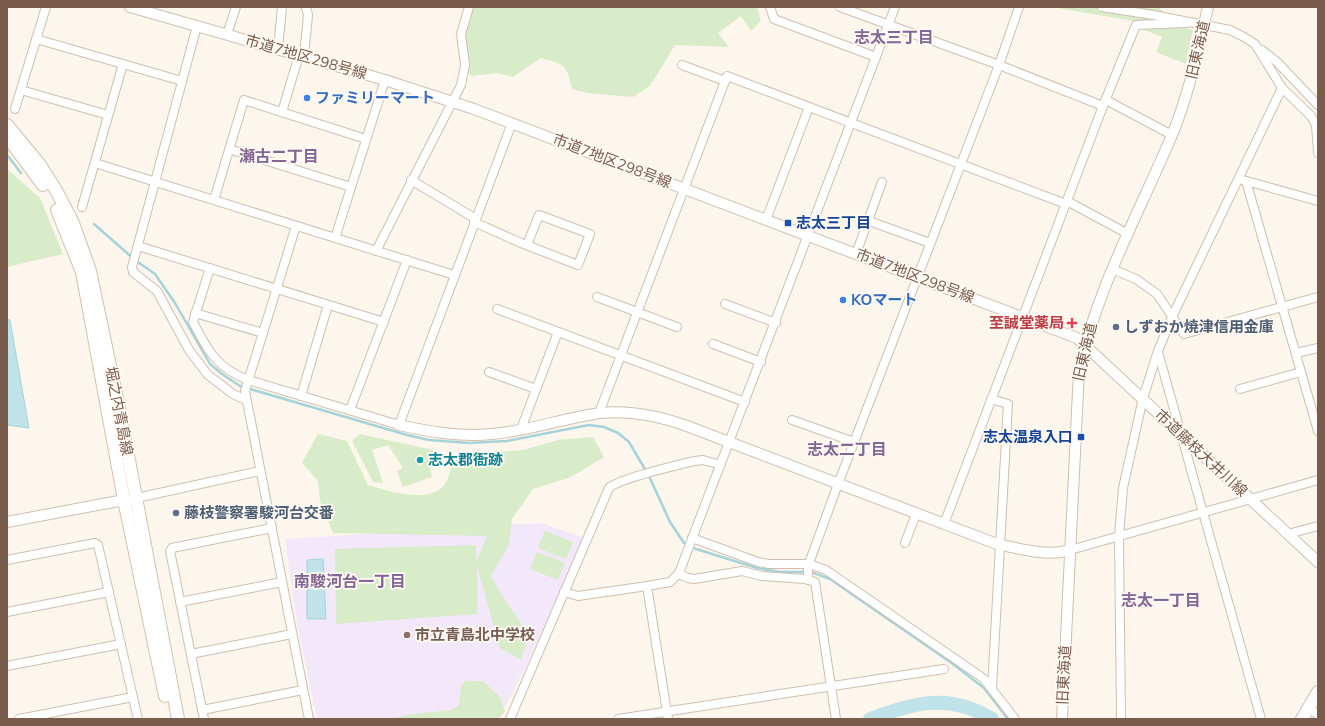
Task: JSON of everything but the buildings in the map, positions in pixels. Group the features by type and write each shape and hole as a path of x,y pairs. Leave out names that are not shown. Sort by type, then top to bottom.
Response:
{"main road":[{"name":"堀之内青島線","path":"7,125 40,165 57,192 81,246 93,286 170,719"},
{"name":"堀之内青島線","path":"7,136 51,197 65,227 82,272 178,719"},
{"path":"1302,719 1313,711 1318,692"}],"street":[{"path":"15,109 46,7"},
{"name":"市道7地区298号線","path":"130,7 385,80 451,101 1077,338 1085,344"},
{"path":"227,34 236,7"},
{"path":"278,49 282,7"},
{"path":"282,112 302,56 308,15 306,7"},
{"path":"376,251 460,85 465,65 461,34 469,7"},
{"path":"770,7 774,19 876,58"},
{"path":"840,7 1104,103 1172,135"},
{"path":"564,592 578,596 648,586 670,582 679,574 721,465 728,442 776,323 895,7"},
{"path":"808,580 809,565 838,484 999,65 1019,7"},
{"path":"1102,7 1153,14 1186,23"},
{"name":"旧東海道","path":"1062,719 1077,393 1085,344 1101,294 1172,135 1187,95 1208,7"},
{"path":"944,524 1104,103 1136,25 1205,22 1230,30 1255,44 1277,62 1318,105"},
{"path":"197,26 132,267 133,272 157,291 197,363 208,375 233,394 246,400"},
{"path":"36,39 182,81"},
{"path":"1255,44 1282,88 1311,116 1316,125 1318,153"},
{"path":"82,207 123,64"},
{"path":"682,65 725,81"},
{"path":"599,413 727,76 960,165 1066,202 1128,234"},
{"path":"335,238 385,80"},
{"path":"1121,719 1119,536 1123,488 1143,398 1158,351 1172,317 1242,180 1282,88"},
{"path":"21,90 108,115"},
{"path":"214,200 244,100 366,138"},
{"path":"766,220 809,107"},
{"path":"399,425 512,123"},
{"path":"229,149 351,187"},
{"path":"95,163 454,275"},
{"path":"411,180 475,220 527,246 578,265 590,234 539,215 527,246"},
{"path":"1242,180 1318,201"},
{"path":"1242,180 1296,353 1318,431"},
{"path":"856,254 870,221 882,182"},
{"path":"870,221 930,244"},
{"path":"296,226 245,391 309,719"},
{"path":"137,250 210,268 384,322"},
{"path":"350,410 407,260"},
{"path":"210,268 192,322 208,351 228,371 248,381 399,425 449,434 493,434 599,413 634,413 654,416 672,420 916,514 1000,544 1046,552 1061,553 1318,480"},
{"path":"1112,269 1136,280 1157,294 1184,334 1318,297"},
{"path":"597,297 677,327"},
{"path":"725,304 776,323"},
{"path":"300,396 328,305"},
{"path":"497,309 745,402"},
{"path":"195,313 263,334"},
{"path":"522,429 558,332"},
{"path":"713,344 761,362"},
{"name":"市道藤枝大井川線","path":"1085,344 1318,562"},
{"path":"1296,353 1318,348"},
{"path":"1158,351 1260,719"},
{"path":"489,372 536,389"},
{"path":"1240,389 1301,372"},
{"path":"991,399 1008,404 992,688"},
{"path":"792,420 854,442"},
{"path":"510,719 609,488 642,475 695,461 703,460 721,465"},
{"path":"7,522 130,499 260,471"},
{"path":"905,543 916,514"},
{"path":"1288,534 1318,526"},
{"path":"204,719 170,551 172,548 272,528"},
{"path":"692,539 758,562 809,565 837,576 975,672 992,688 1015,719"},
{"path":"7,560 95,543 98,545 138,719"},
{"path":"679,574 694,579 742,571 762,576 815,582 836,719"},
{"path":"180,602 282,582"},
{"path":"648,586 668,715"},
{"path":"7,612 109,592"},
{"path":"191,654 292,634"},
{"path":"7,666 120,644"},
{"path":"618,719 668,715 944,669"},
{"path":"202,710 303,690"},
{"path":"19,719 132,697"}],"shaded area":[{"path":"542,523 584,538 529,660 499,719 317,719 297,624 285,539"}],"green space":[{"path":"474,7 757,7 761,21 751,31 741,16 718,33 729,47 675,45 650,86 633,97 587,93 572,89 564,67 556,62 541,58 513,77 497,73 471,76 468,71 465,30"},
{"path":"1052,7 1158,7 1166,14 1139,22"},
{"path":"1176,26 1193,30 1186,64 1156,52 1162,37 1137,27"},
{"path":"7,169 40,198 63,254 7,267"},
{"path":"318,434 347,441 368,485 410,495 431,493 440,489 448,479 456,456 523,450 558,440 593,437 604,457 571,477 533,489 512,519 509,545 491,576 506,602 529,634 521,660 500,648 477,567 477,614 336,624 335,549 476,545 476,563 487,536 333,533 320,501 318,481 302,463"},
{"path":"360,434 438,451 440,458 429,463 432,477 403,487 397,471 403,468 388,445 372,450 383,483 373,482 352,441"},
{"path":"545,531 573,542 566,559 538,548"},
{"path":"537,552 565,563 558,580 530,569"},
{"path":"466,681 483,681 500,697 505,712 498,719 387,719 413,714 452,710 459,705 461,686"}],"water":[{"path":"7,319 10,320 29,428 7,425"},
{"path":"323,559 326,619 307,619 307,560"}],"waterway":[{"path":"7,155 21,173"},
{"path":"94,224 135,260 155,274 175,303 210,364 240,386 407,435 429,440 469,443 507,441 589,425 604,427 618,433 629,442 649,476 670,522 684,543 696,549 757,568 780,572 811,572 830,579 953,664 984,688 1008,719"},
{"path":"870,719 902,708 931,703 961,705 992,719"}],"place":[{"name":"ファミリーマート","path":"307,98"},
{"name":"志太三丁目","path":"788,223"},
{"name":"KOマート","path":"843,300"},
{"name":"至誠堂薬局","path":"1072,323"},
{"name":"しずおか焼津信用金庫","path":"1116,327"},
{"name":"志太温泉入口","path":"1081,437"},
{"name":"志太郡衙跡","path":"420,460"},
{"name":"藤枝警察署駿河台交番","path":"176,513"},
{"name":"市立青島北中学校","path":"407,635"}],"district":[{"name":"志太三丁目","path":"894,37"},
{"name":"瀬古二丁目","path":"279,156"},
{"name":"志太二丁目","path":"847,449"},
{"name":"南駿河台一丁目","path":"350,581"},
{"name":"志太一丁目","path":"1161,600"}]}
